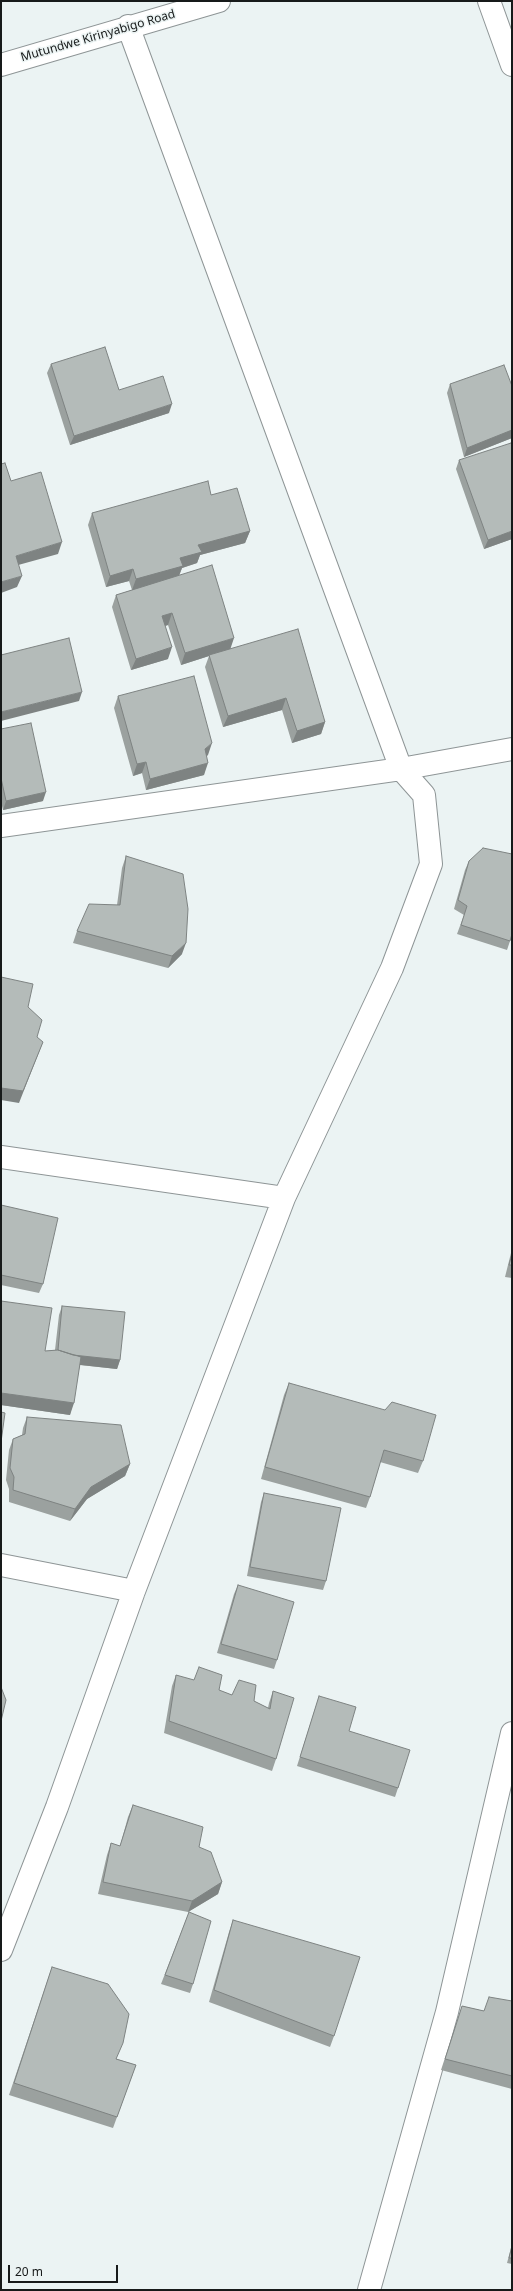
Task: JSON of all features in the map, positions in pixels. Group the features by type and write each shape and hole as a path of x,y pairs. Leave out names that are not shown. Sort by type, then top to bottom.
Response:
{"street":[{"name":"Mutundwe Kirinyabigo Road","path":"1,65 128,26 219,1"},
{"path":"489,1 512,65"},
{"path":"1,1950 57,1807 134,1591 284,1198 392,968 431,864 424,795 401,768 128,26"},
{"path":"1,825 401,768 512,749"},
{"path":"1,1157 284,1198"},
{"path":"1,1565 134,1591"},
{"path":"369,2290 446,2012 512,1734"}],"building":[{"path":"105,347 119,390 163,376 172,404 74,436 51,364"},
{"path":"504,365 512,386 512,430 467,448 450,384"},
{"path":"511,443 512,531 488,540 459,460"},
{"path":"5,463 11,481 41,472 62,542 16,556 22,576 1,582 1,464"},
{"path":"208,481 211,495 237,488 250,531 198,545 202,552 180,558 183,566 136,579 133,569 110,576 92,513"},
{"path":"212,565 234,638 185,653 172,613 162,616 172,647 136,659 116,595"},
{"path":"298,629 325,722 297,731 286,698 228,716 209,655"},
{"path":"69,638 82,692 1,712 1,655"},
{"path":"194,676 212,743 205,749 208,763 150,779 146,762 137,764 118,696"},
{"path":"31,723 46,792 6,801 1,778 1,729"},
{"path":"483,848 512,854 512,934 510,941 461,925 467,906 458,900 469,861"},
{"path":"126,856 183,874 188,909 186,943 172,956 77,931 89,904 120,905"},
{"path":"1,977 33,984 28,1007 42,1020 37,1037 43,1042 23,1091 1,1088"},
{"path":"1,1205 58,1218 43,1284 1,1275"},
{"path":"512,1254 512,1265 509,1265"},
{"path":"1,1301 52,1308 45,1351 58,1350 81,1357 74,1403 1,1393"},
{"path":"62,1306 125,1312 120,1360 73,1355 58,1350"},
{"path":"289,1383 385,1410 392,1402 436,1415 423,1461 384,1450 370,1497 265,1467"},
{"path":"1,1412 5,1413 1,1442"},
{"path":"27,1417 121,1425 130,1464 91,1487 75,1509 13,1490 14,1477 10,1468 13,1439 25,1434"},
{"path":"264,1493 341,1508 326,1581 250,1567"},
{"path":"238,1585 294,1602 277,1660 221,1644"},
{"path":"199,1667 222,1675 219,1690 232,1695 239,1680 256,1685 254,1701 270,1709 273,1691 294,1698 276,1759 169,1721 176,1675 194,1680"},
{"path":"1,1687 6,1700 1,1721"},
{"path":"319,1696 356,1707 349,1731 410,1750 398,1788 300,1757"},
{"path":"133,1805 203,1827 199,1847 211,1852 222,1882 192,1901 103,1882 111,1843 120,1846"},
{"path":"189,1912 211,1921 193,1984 165,1975"},
{"path":"233,1920 360,1957 334,2036 214,1990"},
{"path":"52,1967 108,1984 129,2014 123,2043 116,2059 136,2065 117,2117 14,2083"},
{"path":"489,1997 512,2001 512,2076 445,2059 462,2006 484,2011"},
{"path":"512,2246 512,2258 509,2258"}]}
